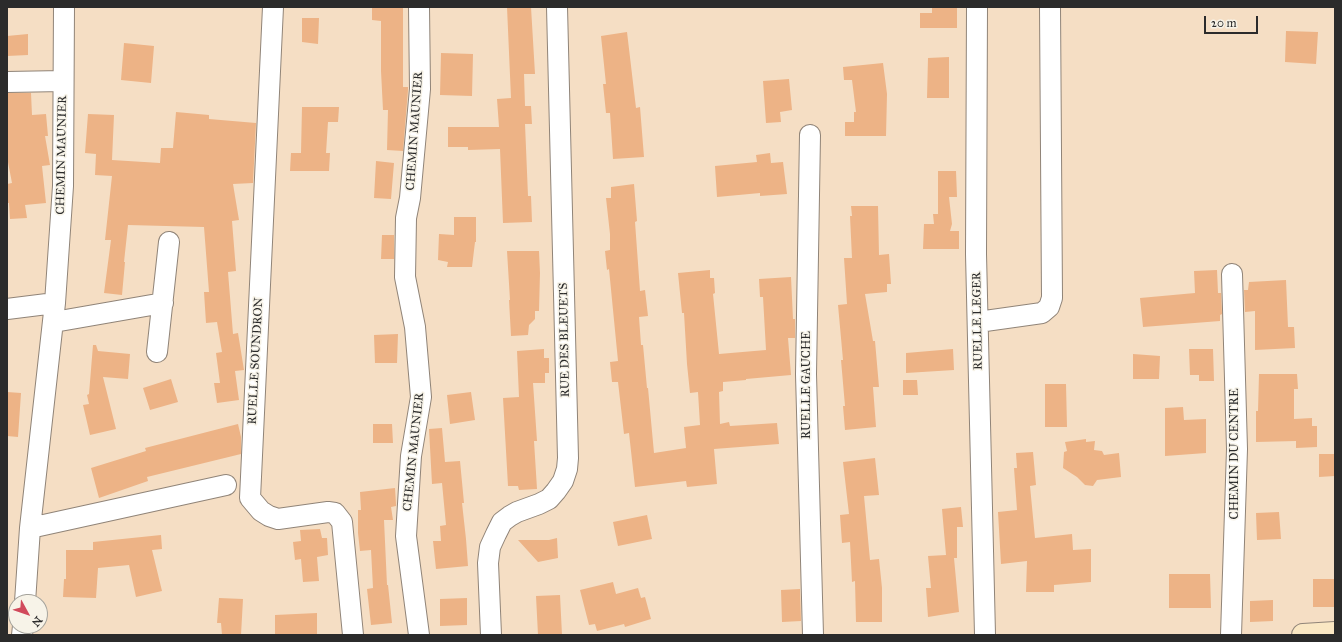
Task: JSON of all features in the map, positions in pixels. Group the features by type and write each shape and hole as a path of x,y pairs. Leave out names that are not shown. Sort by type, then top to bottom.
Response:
{"street":[{"name":"CHEMIN MAUNIER","path":"26,594 30,528 54,312 63,186 64,7"},
{"name":"RUELLE SOUNDRON","path":"273,7 250,498 261,511 278,519 328,512 335,513 342,522 353,635"},
{"name":"CHEMIN MAUNIER","path":"419,7 420,89 410,198 406,218 405,277 415,327 421,397 411,456 406,536 419,635"},
{"name":"RUE DES BLEUETS","path":"491,635 488,563 490,547 502,522 517,512 549,499 563,481 567,463 557,7"},
{"name":"RUELLE LEGER","path":"977,7 976,254 985,635"},
{"path":"978,322 1042,313 1049,307 1052,298 1050,7"},
{"path":"7,82 63,80"},
{"name":"RUELLE GAUCHE","path":"810,134 806,374 812,635"},
{"path":"157,352 169,242"},
{"name":"CHEMIN DU CENTRE","path":"1230,635 1237,449 1232,274"},
{"path":"7,309 54,312 163,303"},
{"path":"30,528 226,486"},
{"path":"1303,635 1330,634"}],"building":[{"path":"372,7 403,7 403,87 408,87 408,90 403,151 387,150 388,110 383,110 381,21 372,20"},
{"path":"507,7 531,7 535,74 524,74 525,106 531,106 532,124 525,124 528,196 531,196 532,222 503,223 500,149 468,150 468,147 448,147 448,127 499,127 497,99 511,98"},
{"path":"932,8 957,8 957,28 920,28 920,13 932,13"},
{"path":"302,18 319,18 318,44 302,42"},
{"path":"1286,31 1318,32 1316,64 1285,62"},
{"path":"627,32 636,108 640,107 644,157 613,159 610,113 606,113 603,84 606,84 601,36"},
{"path":"28,34 28,55 7,56 7,36"},
{"path":"124,43 154,46 151,83 121,80"},
{"path":"441,53 473,54 472,96 440,95"},
{"path":"949,57 949,98 927,98 928,58"},
{"path":"883,63 887,94 886,136 845,136 845,122 854,122 854,112 856,112 852,80 844,80 843,67"},
{"path":"789,79 792,110 780,112 781,122 766,123 763,81"},
{"path":"7,93 31,93 32,115 46,114 48,136 45,136 50,165 42,166 46,203 25,205 27,218 10,219 9,203 7,203 7,184 12,183 7,157"},
{"path":"302,107 339,107 338,122 328,122 326,153 330,153 329,171 290,171 291,153 301,153"},
{"path":"176,112 209,115 209,119 256,123 253,183 233,184 239,220 232,221 236,271 228,272 233,334 238,333 244,370 235,371 239,400 217,403 214,383 220,383 216,353 222,352 217,322 206,323 204,292 209,292 204,227 128,225 122,295 104,293 111,240 105,240 112,176 95,175 96,154 85,153 88,114 114,115 112,160 160,163 161,148 173,148"},
{"path":"770,153 771,163 783,162 787,194 760,196 760,193 717,197 715,166 757,162 756,155"},
{"path":"376,161 394,163 391,199 374,198"},
{"path":"938,171 956,171 957,197 949,197 952,224 950,231 959,231 959,249 923,249 924,224 934,224 933,214 938,214"},
{"path":"634,184 640,291 645,290 648,316 639,317 641,345 643,345 654,453 686,448 684,427 700,425 698,392 690,393 684,313 682,313 678,273 710,270 710,278 714,278 715,293 713,294 719,354 766,350 763,297 760,297 759,279 791,277 793,319 795,319 795,338 788,338 791,375 723,382 723,391 719,392 720,424 729,422 730,426 777,423 779,444 714,449 717,484 687,487 686,481 635,487 629,433 624,434 618,382 612,382 610,362 618,361 609,269 607,270 605,251 610,250 610,234 606,198 611,198 611,187"},
{"path":"851,206 878,206 879,255 889,254 891,284 887,284 887,292 865,294 873,341 875,341 879,387 873,387 876,427 845,430 843,406 845,406 841,360 843,360 838,305 847,304 844,258 852,258"},
{"path":"454,217 476,217 476,242 472,267 447,267 448,262 438,260 439,234 454,235"},
{"path":"382,235 394,235 394,259 381,259"},
{"path":"507,251 539,251 539,311 535,311 535,319 529,325 528,335 511,336"},
{"path":"1217,270 1218,293 1221,293 1222,314 1220,315 1220,321 1143,327 1140,298 1195,293 1194,271"},
{"path":"1286,280 1288,327 1294,327 1295,348 1255,350 1255,311 1245,312 1244,290 1248,290 1249,282"},
{"path":"398,334 397,363 375,363 374,335"},
{"path":"93,345 96,345 98,351 130,354 128,379 103,377 116,429 90,435 83,405 89,404 87,395 89,394"},
{"path":"544,349 544,358 549,358 549,373 545,373 545,383 533,383 537,441 534,441 537,489 519,490 518,486 508,486 503,398 519,397 517,351"},
{"path":"953,349 954,370 906,373 906,353"},
{"path":"1189,349 1213,349 1214,381 1199,381 1199,375 1190,375"},
{"path":"1133,354 1160,356 1159,379 1133,379"},
{"path":"1259,374 1297,374 1298,389 1294,389 1294,419 1312,418 1312,426 1317,426 1317,447 1296,448 1296,441 1256,442 1256,411 1258,411"},
{"path":"171,379 178,402 150,410 143,388"},
{"path":"903,380 917,380 918,395 903,395"},
{"path":"1045,384 1066,384 1067,427 1045,427"},
{"path":"7,392 21,393 18,437 7,436"},
{"path":"471,392 475,420 450,424 447,395"},
{"path":"1183,407 1184,420 1206,419 1206,453 1165,456 1165,408"},
{"path":"238,424 241,437 241,454 147,477 148,481 99,498 91,468 146,451 145,448"},
{"path":"373,424 392,424 393,443 373,443"},
{"path":"442,428 445,462 460,461 468,566 436,569 433,541 441,541 440,526 446,525 442,483 432,484 429,429"},
{"path":"1086,439 1086,442 1095,441 1094,450 1102,451 1104,455 1119,453 1121,477 1097,480 1093,486 1085,485 1077,477 1063,468 1064,452 1067,451 1065,442"},
{"path":"1033,452 1036,485 1030,486 1035,538 1072,534 1073,550 1091,549 1091,582 1054,585 1054,592 1026,592 1027,561 1001,564 998,512 1017,510 1014,468 1017,468 1016,453"},
{"path":"1319,454 1335,454 1335,476 1319,477"},
{"path":"875,458 879,495 864,496 870,560 879,559 882,588 882,622 856,622 855,581 852,582 850,542 842,543 840,515 849,514 843,462"},
{"path":"395,488 396,506 391,507 393,520 384,520 387,585 392,623 371,625 367,589 373,588 371,550 360,551 358,510 361,510 360,492"},
{"path":"961,507 963,527 957,527 957,558 954,558 959,612 928,617 926,588 931,588 928,556 946,555 942,509"},
{"path":"1279,512 1281,539 1257,540 1256,513"},
{"path":"647,515 652,539 618,546 613,522"},
{"path":"320,529 322,538 327,538 328,555 317,557 319,581 303,582 301,559 295,560 293,542 301,541 300,530"},
{"path":"161,535 162,549 152,550 162,591 136,597 129,565 98,568 96,598 63,597 64,579 66,579 66,550 93,550 93,542"},
{"path":"557,538 558,558 538,562 518,540 549,540"},
{"path":"1169,574 1210,574 1211,608 1169,608"},
{"path":"1313,579 1335,579 1335,607 1313,607"},
{"path":"613,582 616,594 638,588 641,598 645,597 651,619 625,627 624,624 597,631 595,624 589,625 580,590"},
{"path":"800,589 801,621 782,622 781,590"},
{"path":"560,595 562,635 538,635 536,596"},
{"path":"219,598 243,599 241,635 222,635 221,623 217,623"},
{"path":"467,598 467,625 440,626 440,599"},
{"path":"1273,600 1273,621 1250,622 1250,601"},
{"path":"317,613 317,635 275,635 275,615"}]}
